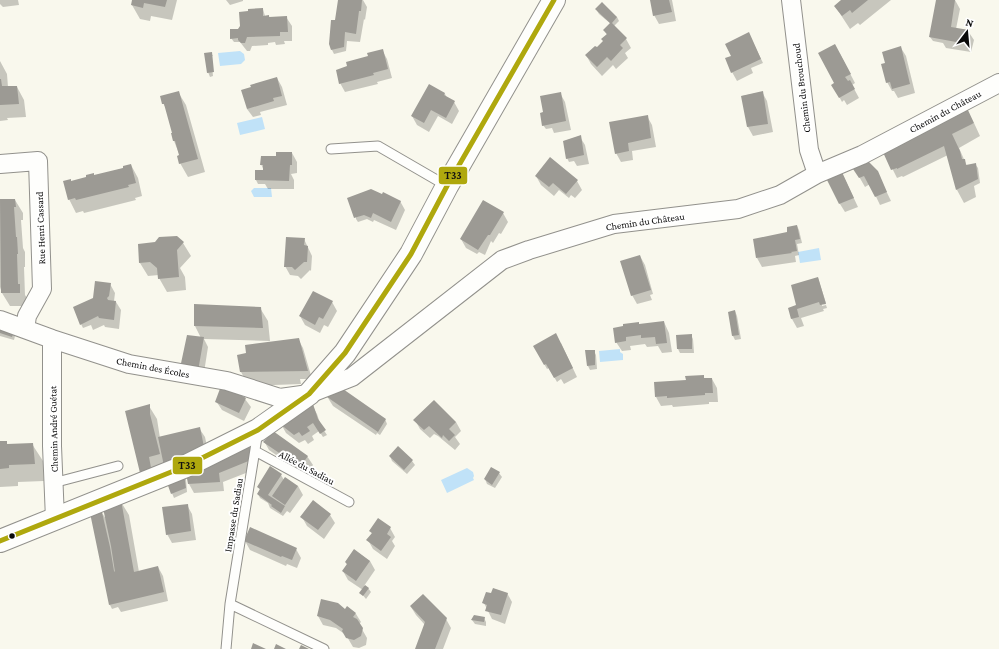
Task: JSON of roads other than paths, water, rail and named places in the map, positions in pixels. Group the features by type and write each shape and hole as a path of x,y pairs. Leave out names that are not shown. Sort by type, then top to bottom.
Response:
{"street":[{"path":"0,541 186,466 258,430 309,394 345,353 411,254 447,186 554,0"},
{"name":"Chemin du Brouchoud","path":"791,0 809,150 816,174"},
{"name":"Chemin du Château","path":"309,394 352,378 502,260 529,250 614,224 738,209 780,195 816,174 862,155 999,83"},
{"name":"Rue Henri Cassard","path":"0,164 38,161 42,288 27,316 25,329"},
{"name":"Chemin des Écoles","path":"0,320 129,364 227,381 280,398 309,394"},
{"name":"Chemin André Guétat","path":"52,339 52,446 55,519"}],"lane":[{"path":"331,149 378,146 447,186"},
{"name":"Impasse du Sadiau","path":"226,649 230,604 258,430"},
{"name":"Allée du Sadiau","path":"255,451 349,502"},
{"path":"53,483 118,466"},
{"path":"230,604 324,649"}],"water":[{"path":"240,51 244,54 245,60 241,64 220,66 218,53"},
{"path":"262,117 265,129 240,135 237,123"},
{"path":"254,188 271,188 272,197 254,197 251,191"},
{"path":"819,248 821,260 800,263 798,252"},
{"path":"620,349 620,352 623,354 623,360 600,362 599,351"},
{"path":"467,468 473,472 474,480 447,493 441,480"}]}
